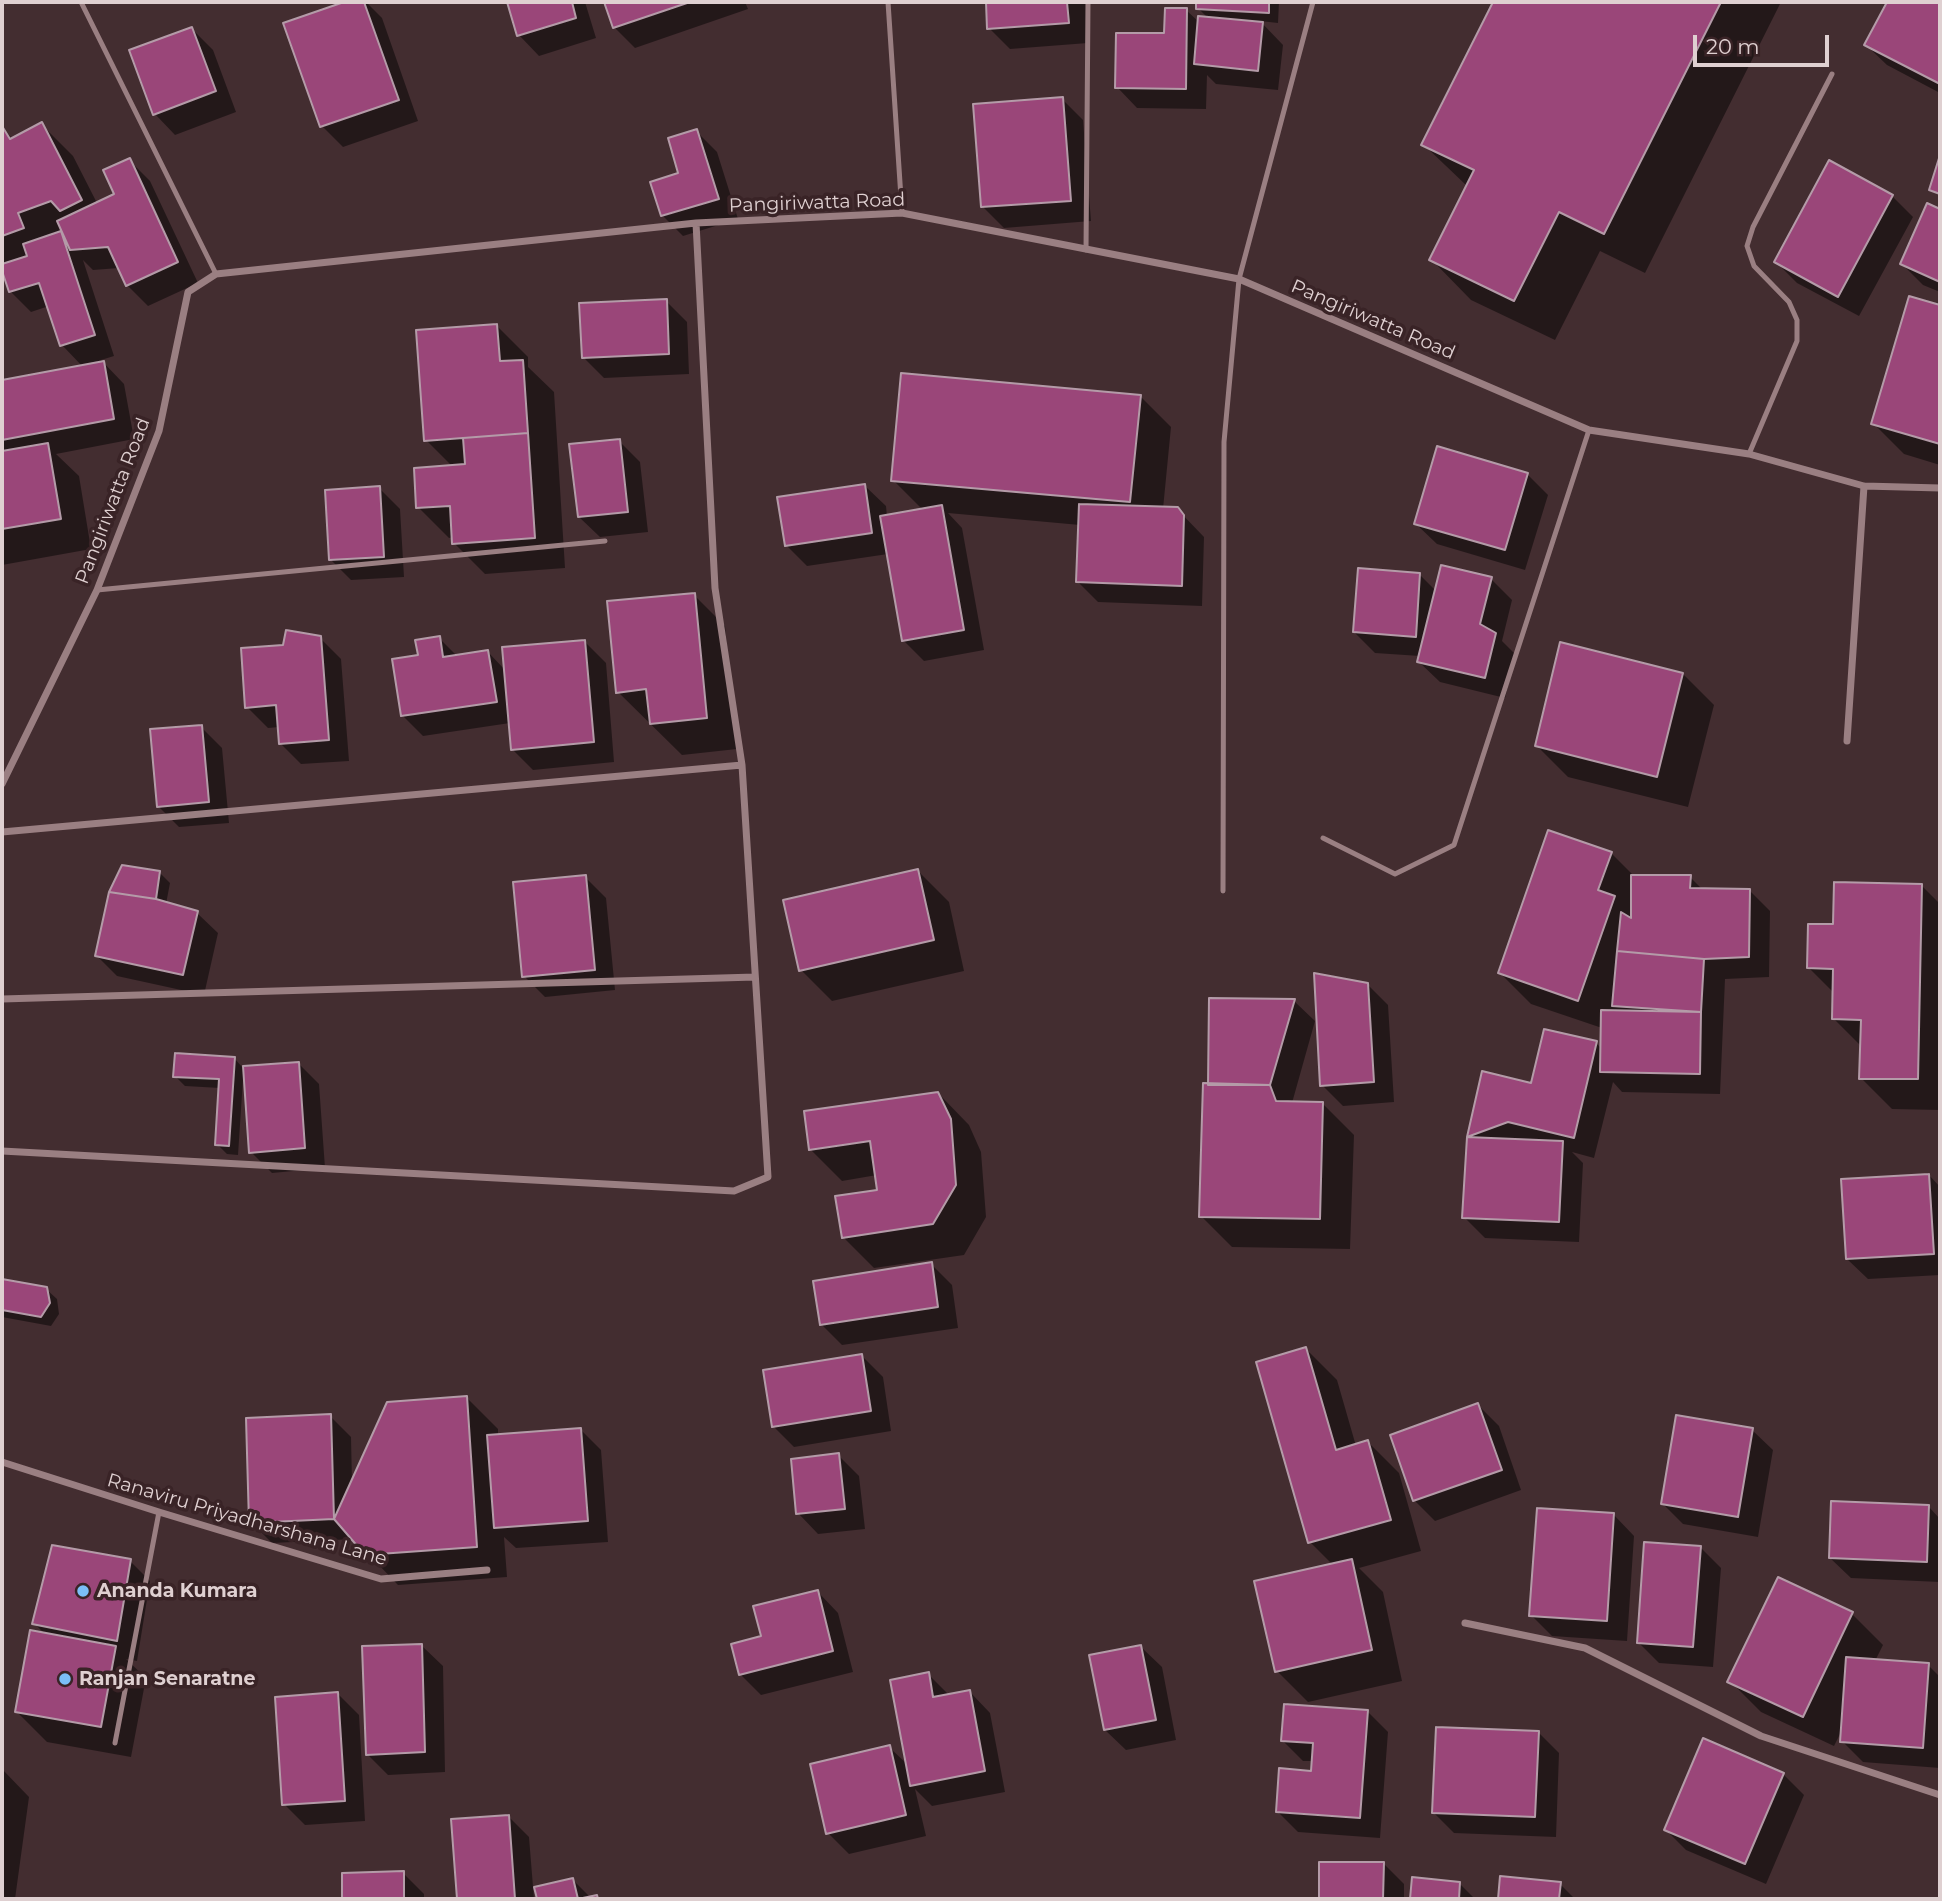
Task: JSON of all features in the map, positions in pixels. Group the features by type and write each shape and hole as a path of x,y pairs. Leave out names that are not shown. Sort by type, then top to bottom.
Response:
{"street":[{"name":"Pangiriwatta Road","path":"2,784 97,590 159,431 188,292 216,274 696,223 902,213 1239,279 1589,430 1749,453 1864,486 1940,488"},
{"path":"2,1151 734,1191 768,1177 742,765 715,588 696,223"},
{"path":"1847,741 1864,486"},
{"path":"2,832 742,765"},
{"path":"2,999 755,976"},
{"name":"Ranaviru Priyadharshana Lane","path":"2,1462 381,1579 487,1570"},
{"path":"1465,1623 1585,1648 1761,1736 1940,1795"}],"lane":[{"path":"81,2 216,274"},
{"path":"888,2 902,213"},
{"path":"1086,250 1088,2"},
{"path":"1223,891 1224,442 1239,279 1313,2"},
{"path":"1749,453 1797,341 1797,320 1789,302 1754,266 1747,246 1753,227 1832,74"},
{"path":"1323,838 1395,874 1454,845 1589,430"},
{"path":"97,590 605,541"},
{"path":"115,1743 159,1512"}],"building":[{"path":"344,2 364,2 399,100 320,127 283,23"},
{"path":"507,2 572,2 576,18 517,36"},
{"path":"604,2 690,2 613,28"},
{"path":"986,2 1067,2 1069,23 987,29"},
{"path":"1196,2 1269,2 1269,13 1196,9"},
{"path":"1493,2 1721,2 1604,234 1559,212 1514,301 1429,260 1474,170 1421,145"},
{"path":"1887,2 1940,2 1940,84 1864,45"},
{"path":"1165,8 1187,8 1186,89 1115,88 1116,33 1164,33"},
{"path":"1198,16 1263,22 1258,71 1194,64"},
{"path":"192,27 216,91 153,115 129,50"},
{"path":"1063,97 1071,201 981,207 973,104"},
{"path":"42,122 82,200 60,211 51,201 18,213 24,228 2,236 2,126 10,139"},
{"path":"697,129 719,199 661,216 650,182 678,173 668,138"},
{"path":"1940,155 1940,194 1929,190"},
{"path":"130,158 178,262 126,286 108,247 70,250 57,221 114,194 103,170"},
{"path":"1829,160 1893,195 1838,297 1774,262"},
{"path":"1927,203 1940,209 1940,282 1900,264"},
{"path":"61,231 95,335 60,346 39,283 9,292 2,264 27,256 23,244"},
{"path":"1909,296 1940,305 1940,444 1871,424"},
{"path":"667,299 669,354 582,358 579,303"},
{"path":"497,324 500,361 523,360 528,433 424,441 416,330"},
{"path":"104,361 114,419 2,440 2,380"},
{"path":"901,373 1141,395 1130,502 891,481"},
{"path":"528,433 535,538 452,544 450,506 416,508 414,468 465,464 463,438"},
{"path":"620,439 628,512 578,517 569,444"},
{"path":"48,443 61,519 2,529 2,451"},
{"path":"1437,446 1528,473 1505,550 1414,524"},
{"path":"865,484 872,533 785,546 777,497"},
{"path":"380,486 384,557 329,560 325,490"},
{"path":"1079,504 1178,507 1184,515 1182,586 1076,582"},
{"path":"942,505 964,630 902,641 880,516"},
{"path":"1441,565 1492,577 1480,624 1496,633 1485,678 1417,662"},
{"path":"1358,568 1420,573 1416,637 1353,632"},
{"path":"695,593 707,718 650,724 646,689 616,693 607,601"},
{"path":"286,630 321,636 329,740 279,744 276,705 245,708 241,648 283,645"},
{"path":"440,636 443,657 488,650 497,702 401,716 392,659 418,655 415,640"},
{"path":"585,640 594,742 511,750 502,647"},
{"path":"1560,642 1683,673 1657,777 1535,746"},
{"path":"202,725 209,802 157,807 150,729"},
{"path":"1548,830 1612,852 1598,890 1615,896 1578,1001 1498,973"},
{"path":"122,865 160,871 156,899 109,892"},
{"path":"918,869 934,940 799,971 783,900"},
{"path":"586,875 595,970 522,977 513,882"},
{"path":"1631,875 1691,875 1690,888 1750,889 1749,957 1704,959 1617,951 1621,912 1631,918"},
{"path":"1834,882 1922,884 1918,1079 1859,1079 1861,1020 1832,1019 1833,969 1807,968 1808,924 1833,924"},
{"path":"109,892 156,899 198,911 183,975 95,956"},
{"path":"1617,951 1704,959 1701,1012 1612,1006"},
{"path":"1314,973 1368,983 1374,1082 1320,1086"},
{"path":"1209,998 1295,999 1270,1085 1208,1085"},
{"path":"1601,1010 1701,1012 1700,1074 1600,1072"},
{"path":"1544,1029 1597,1041 1574,1138 1508,1122 1467,1137 1482,1071 1531,1083"},
{"path":"175,1053 235,1057 229,1146 215,1145 219,1079 173,1077"},
{"path":"299,1062 305,1148 249,1153 243,1066"},
{"path":"1203,1083 1270,1085 1276,1101 1323,1102 1320,1219 1199,1217"},
{"path":"938,1092 951,1119 956,1185 933,1224 842,1238 835,1196 877,1190 870,1141 809,1150 804,1111"},
{"path":"1467,1137 1563,1141 1559,1222 1462,1218"},
{"path":"1929,1174 1934,1254 1846,1259 1841,1179"},
{"path":"932,1262 938,1307 820,1325 813,1281"},
{"path":"2,1279 47,1287 50,1303 41,1317 2,1310"},
{"path":"1306,1347 1336,1450 1368,1440 1391,1520 1308,1543 1256,1362"},
{"path":"862,1354 871,1411 772,1427 763,1370"},
{"path":"467,1396 477,1547 365,1555 334,1519 387,1402"},
{"path":"1478,1403 1502,1470 1413,1501 1390,1435"},
{"path":"331,1414 334,1519 249,1523 246,1418"},
{"path":"1676,1415 1753,1428 1738,1517 1661,1504"},
{"path":"581,1428 588,1521 494,1528 487,1435"},
{"path":"839,1453 845,1509 796,1514 791,1459"},
{"path":"1831,1501 1929,1505 1927,1562 1829,1558"},
{"path":"1537,1508 1614,1513 1607,1621 1529,1616"},
{"path":"1644,1542 1701,1546 1693,1647 1637,1643"},
{"name":"Ananda Kumara","path":"52,1545 131,1559 117,1641 32,1624"},
{"path":"1352,1559 1372,1650 1275,1672 1254,1581"},
{"path":"1778,1577 1853,1612 1803,1717 1727,1682"},
{"path":"818,1590 833,1651 739,1675 731,1644 761,1636 753,1606"},
{"name":"Ranjan Senaratne","path":"30,1630 116,1646 101,1727 15,1712"},
{"path":"422,1644 425,1752 366,1755 362,1646"},
{"path":"1141,1645 1156,1720 1104,1730 1089,1655"},
{"path":"1846,1657 1929,1663 1923,1748 1840,1742"},
{"path":"929,1672 933,1697 970,1690 985,1771 910,1786 890,1680"},
{"path":"338,1692 345,1801 282,1805 275,1697"},
{"path":"1284,1704 1368,1710 1360,1818 1276,1812 1279,1768 1311,1771 1313,1743 1281,1741"},
{"path":"1436,1727 1539,1731 1535,1817 1432,1813"},
{"path":"1703,1738 1784,1773 1745,1864 1664,1830"},
{"path":"890,1745 906,1815 826,1834 810,1764"},
{"path":"509,1815 515,1899 457,1899 451,1819"},
{"path":"1319,1862 1384,1862 1383,1899 1319,1899"},
{"path":"404,1871 404,1899 342,1899 342,1873"},
{"path":"1500,1876 1561,1882 1559,1899 1498,1899"},
{"path":"1412,1877 1460,1882 1459,1899 1410,1899"},
{"path":"573,1878 578,1899 537,1899 534,1887"},
{"path":"597,1895 598,1899 578,1899"}],"place":[{"name":"Ananda Kumara","path":"83,1591"},
{"name":"Ranjan Senaratne","path":"65,1679"}]}
